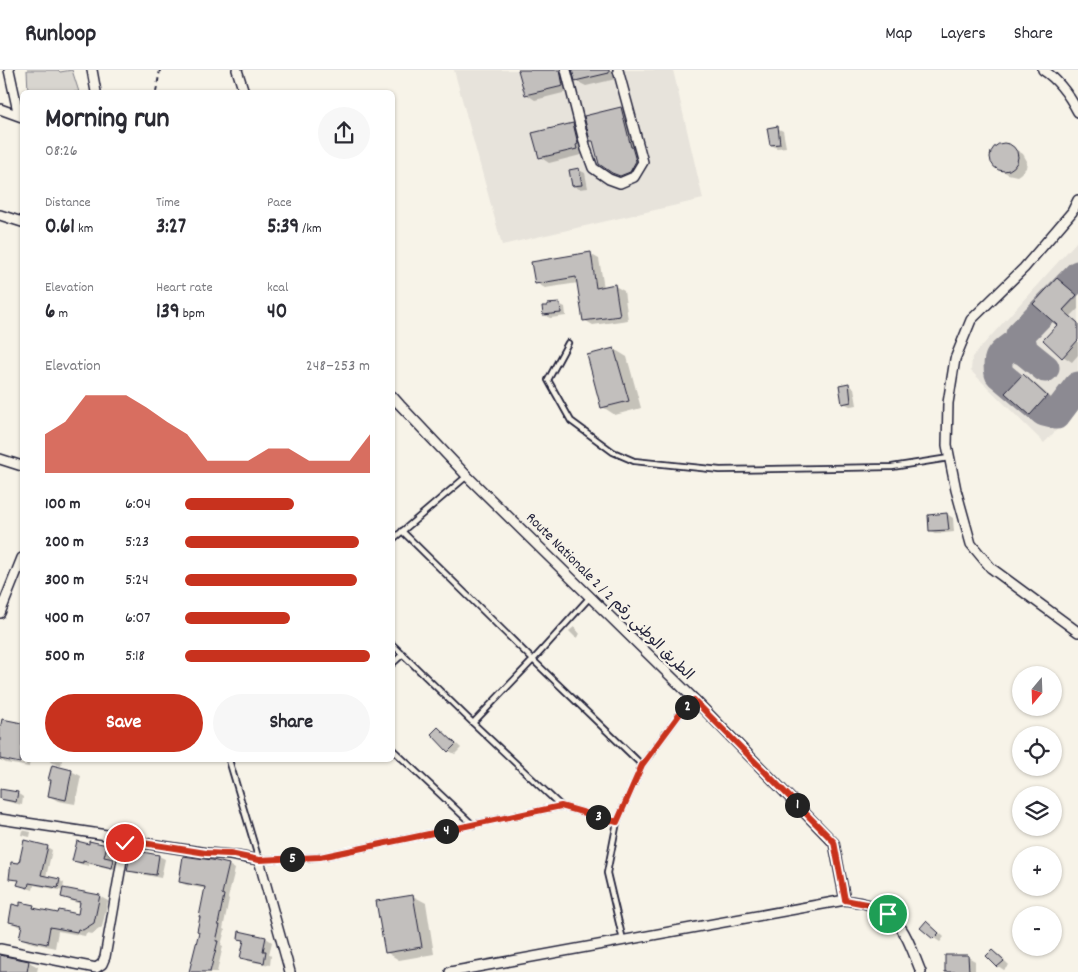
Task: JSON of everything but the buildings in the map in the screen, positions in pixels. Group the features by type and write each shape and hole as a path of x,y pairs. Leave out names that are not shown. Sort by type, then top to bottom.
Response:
{"street":[{"path":"8,70 20,112"},
{"path":"92,70 96,90"},
{"path":"237,70 243,90"},
{"path":"566,70 586,149 593,168 609,180 620,183 634,177 643,162 618,70"},
{"path":"1043,70 1050,74 1069,95 1078,112"},
{"path":"0,109 20,116"},
{"path":"1078,200 1072,212 1024,268 971,320 954,359 948,403 947,445 956,490 971,544 991,568 1078,632"},
{"path":"0,214 20,221"},
{"name":"Route Nationale 2 / الطريق الوطني رقم 2","path":"395,399 467,476 694,700 834,842 845,900"},
{"path":"0,459 20,465"},
{"path":"0,613 20,563"},
{"path":"0,819 259,860 290,972"},
{"path":"0,949 96,968 100,967 105,957 125,850 124,840"},
{"path":"450,972 845,900 871,905 888,914 900,924 921,972"}],"lane":[{"path":"568,343 548,380 571,421 613,452 634,462 720,470 892,468 949,458"},
{"path":"395,538 467,476"},
{"path":"402,532 642,765"},
{"path":"473,723 590,597"},
{"path":"395,647 561,806 617,822"},
{"path":"395,661 403,654"},
{"path":"623,940 607,873 617,822 642,765 679,715 694,700"},
{"path":"395,752 473,825"},
{"path":"230,762 259,860 320,857 561,806"}],"path":[{"path":"156,90 160,70"}],"shaded area":[{"path":"27,70 58,70 60,72 72,70 78,90 28,90"},
{"path":"454,70 673,70 703,199 502,245"},
{"path":"1078,240 1078,408 1044,443 971,371 972,357"}],"taxiway":[{"path":"1045,368 1024,351 1020,335 1078,275"},
{"path":"1024,351 1012,346 1004,352 998,361 999,374 1044,412 1056,415 1078,386"}],"route":[{"path":"125,843 124,840 206,853 230,854 259,860 320,857 561,806 617,822 642,765 679,715 694,700 834,842 845,900 871,905 888,914"}]}
